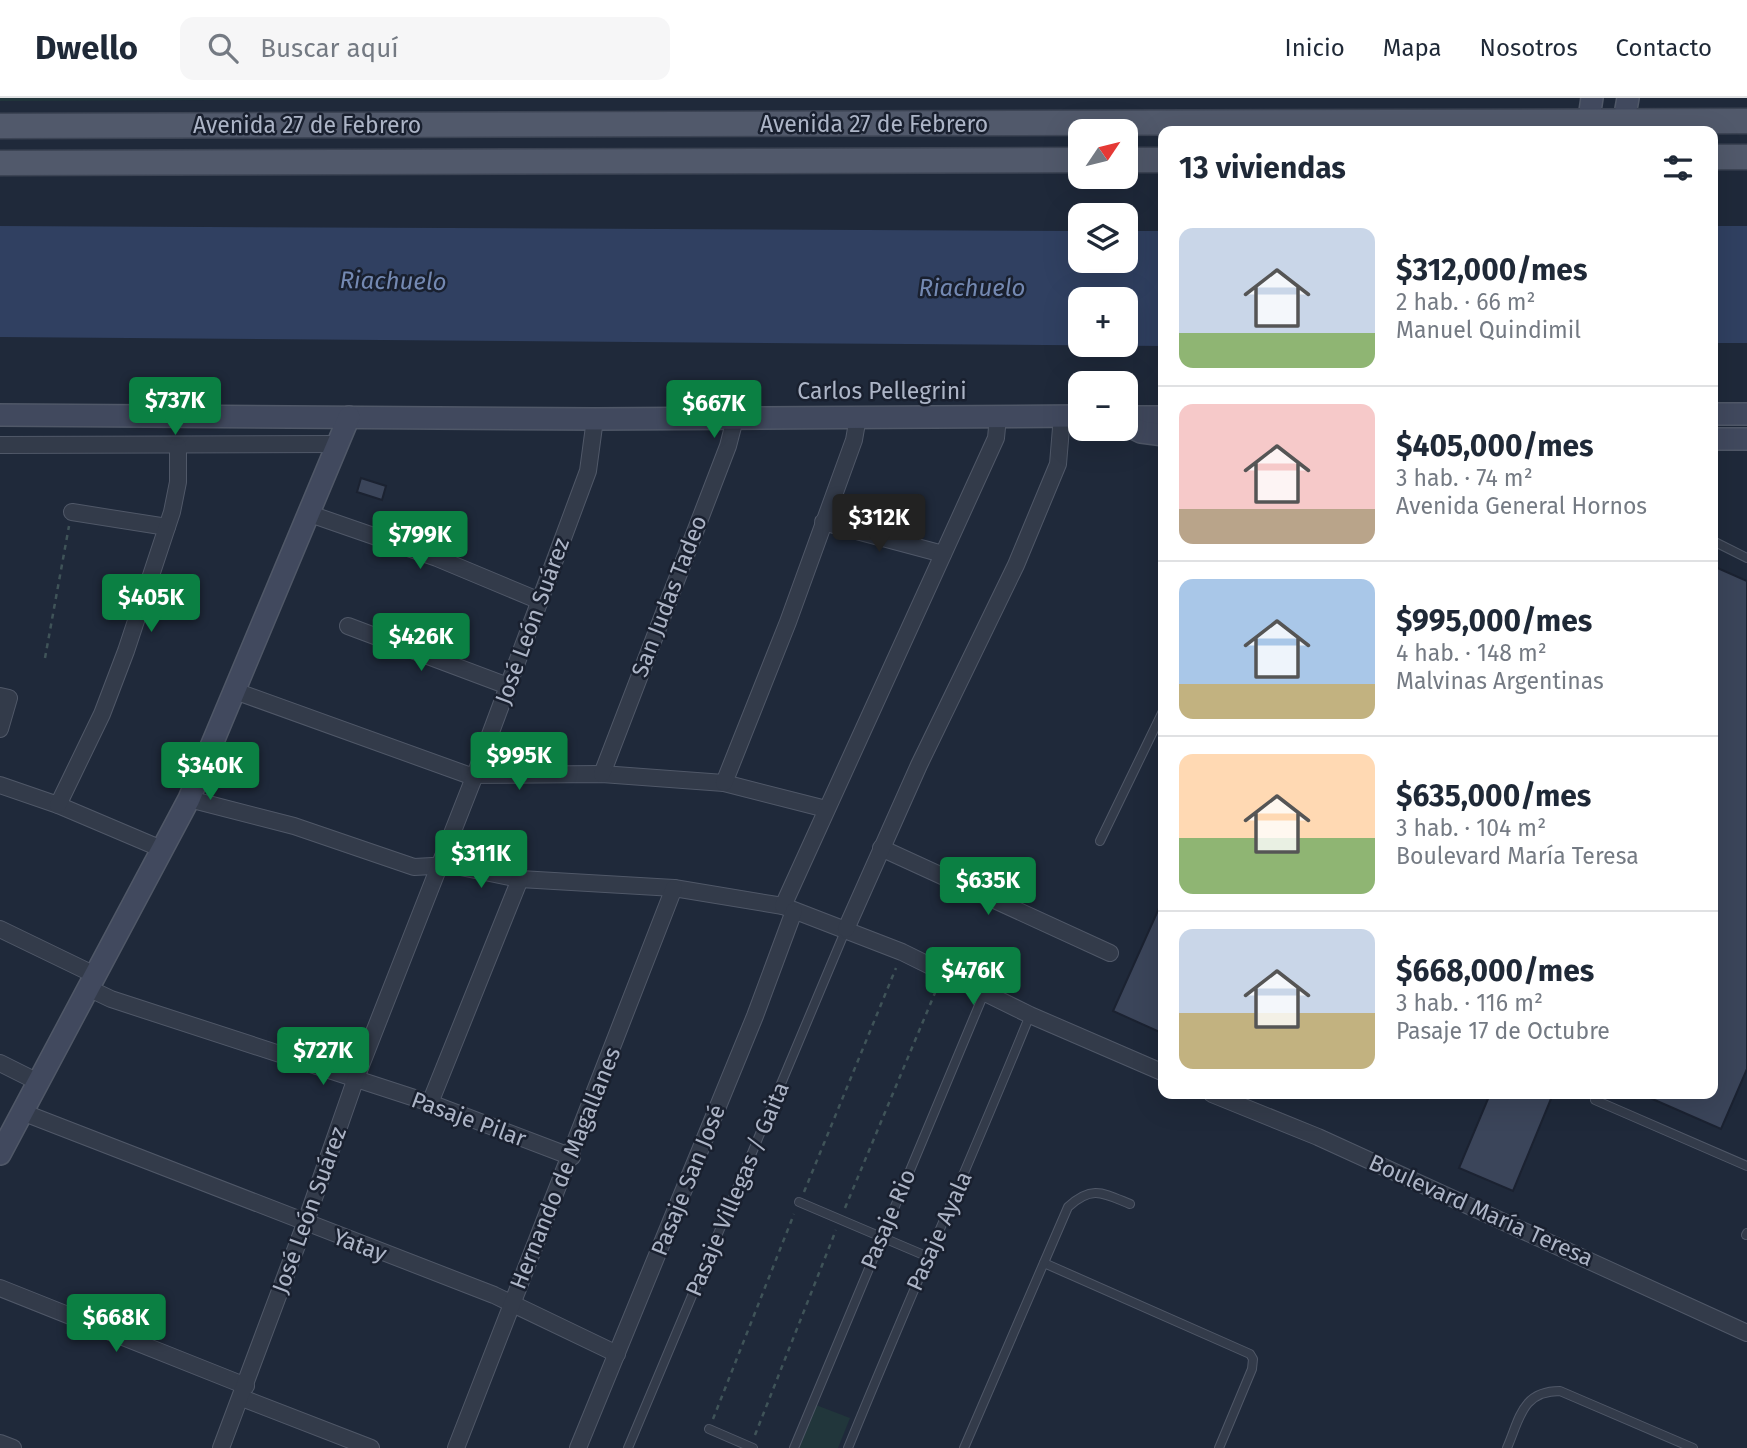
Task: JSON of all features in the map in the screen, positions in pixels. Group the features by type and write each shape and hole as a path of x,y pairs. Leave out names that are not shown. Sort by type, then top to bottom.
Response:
{"main road":[{"name":"Avenida 27 de Febrero","path":"0,126 1589,117 1747,121"},
{"path":"1718,158 1747,157"},
{"name":"Avenida 27 de Febrero","path":"0,163 1068,160"},
{"path":"1138,160 1158,160"},
{"path":"1718,414 1747,414"},
{"name":"Carlos Pellegrini","path":"0,415 595,419 1068,416"},
{"path":"0,1154 189,799 349,417"},
{"path":"1138,417 1158,417"},
{"path":"1138,430 1158,434"},
{"path":"1718,439 1747,439"}],"street":[{"path":"724,783 854,440 858,417"},
{"name":"Pasaje San José","path":"578,1448 755,1016 789,909 826,809 996,438 998,417"},
{"name":"José León Suárez","path":"221,1448 244,1392 356,1078 475,775 588,471 595,419"},
{"name":"San Judas Tadeo","path":"603,774 735,419"},
{"path":"846,929 881,848 1016,565 1058,464 1068,427"},
{"path":"0,445 338,444"},
{"path":"58,805 112,691 167,527 176,491 178,446"},
{"path":"72,512 167,527"},
{"path":"310,514 437,558 540,601"},
{"path":"823,522 943,554"},
{"path":"348,626 508,686"},
{"path":"235,691 460,773 603,774 724,783 826,809"},
{"path":"0,696 9,698 0,729"},
{"path":"0,785 58,805 164,850"},
{"path":"189,799 294,826 414,867 440,866 520,878 674,888 789,909 846,929 985,991 1030,1015 1158,1070"},
{"path":"881,848 1110,953"},
{"path":"430,1103 520,878"},
{"name":"Hernando de Magallanes","path":"456,1448 511,1302 572,1157 674,888"},
{"name":"Pasaje Pilar","path":"0,929 92,982 111,999 430,1103 572,1157"},
{"path":"0,1063 38,1082"},
{"name":"Boulevard María Teresa","path":"1224,1099 1318,1137 1747,1333"},
{"name":"Yatay","path":"22,1112 511,1302 617,1354"},
{"path":"0,1288 371,1448"},
{"path":"0,1443 13,1448"}],"lane":[{"path":"1718,544 1747,558"},
{"path":"1100,841 1158,721"},
{"name":"Pasaje Villegas / Gaita","path":"628,1448 846,929"},
{"name":"Pasaje Rio","path":"794,1448 985,991"},
{"name":"Pasaje Ayala","path":"848,1448 926,1256 960,1186 1030,1015"},
{"path":"1595,1100 1747,1166"},
{"path":"964,1448 1068,1207 1080,1196 1101,1192 1130,1204"},
{"path":"799,1202 926,1256"},
{"path":"1044,1263 1251,1354 1254,1359 1252,1369 1219,1448"},
{"path":"1507,1448 1526,1403 1543,1391 1560,1391 1693,1448"},
{"path":"709,1429 752,1448"}],"path":[{"path":"45,658 72,512"}],"green space":[{"path":"0,98 644,98 0,101"},
{"path":"816,1405 850,1418 838,1448 799,1448"}],"water":[{"name":"Riachuelo","path":"0,226 1068,231 1068,273 1138,273 1138,231 1158,231 1158,346 1138,346 1138,287 1068,287 1068,345 0,337"},
{"path":"1718,226 1747,226 1747,343 1718,343"}],"building":[{"path":"361,478 386,486 382,500 357,492"},
{"path":"1718,568 1747,581 1747,1069 1721,1129 1652,1099 1718,1099"},
{"path":"1158,910 1158,1031 1113,1011"},
{"path":"1488,1099 1551,1099 1513,1191 1459,1168"}]}
